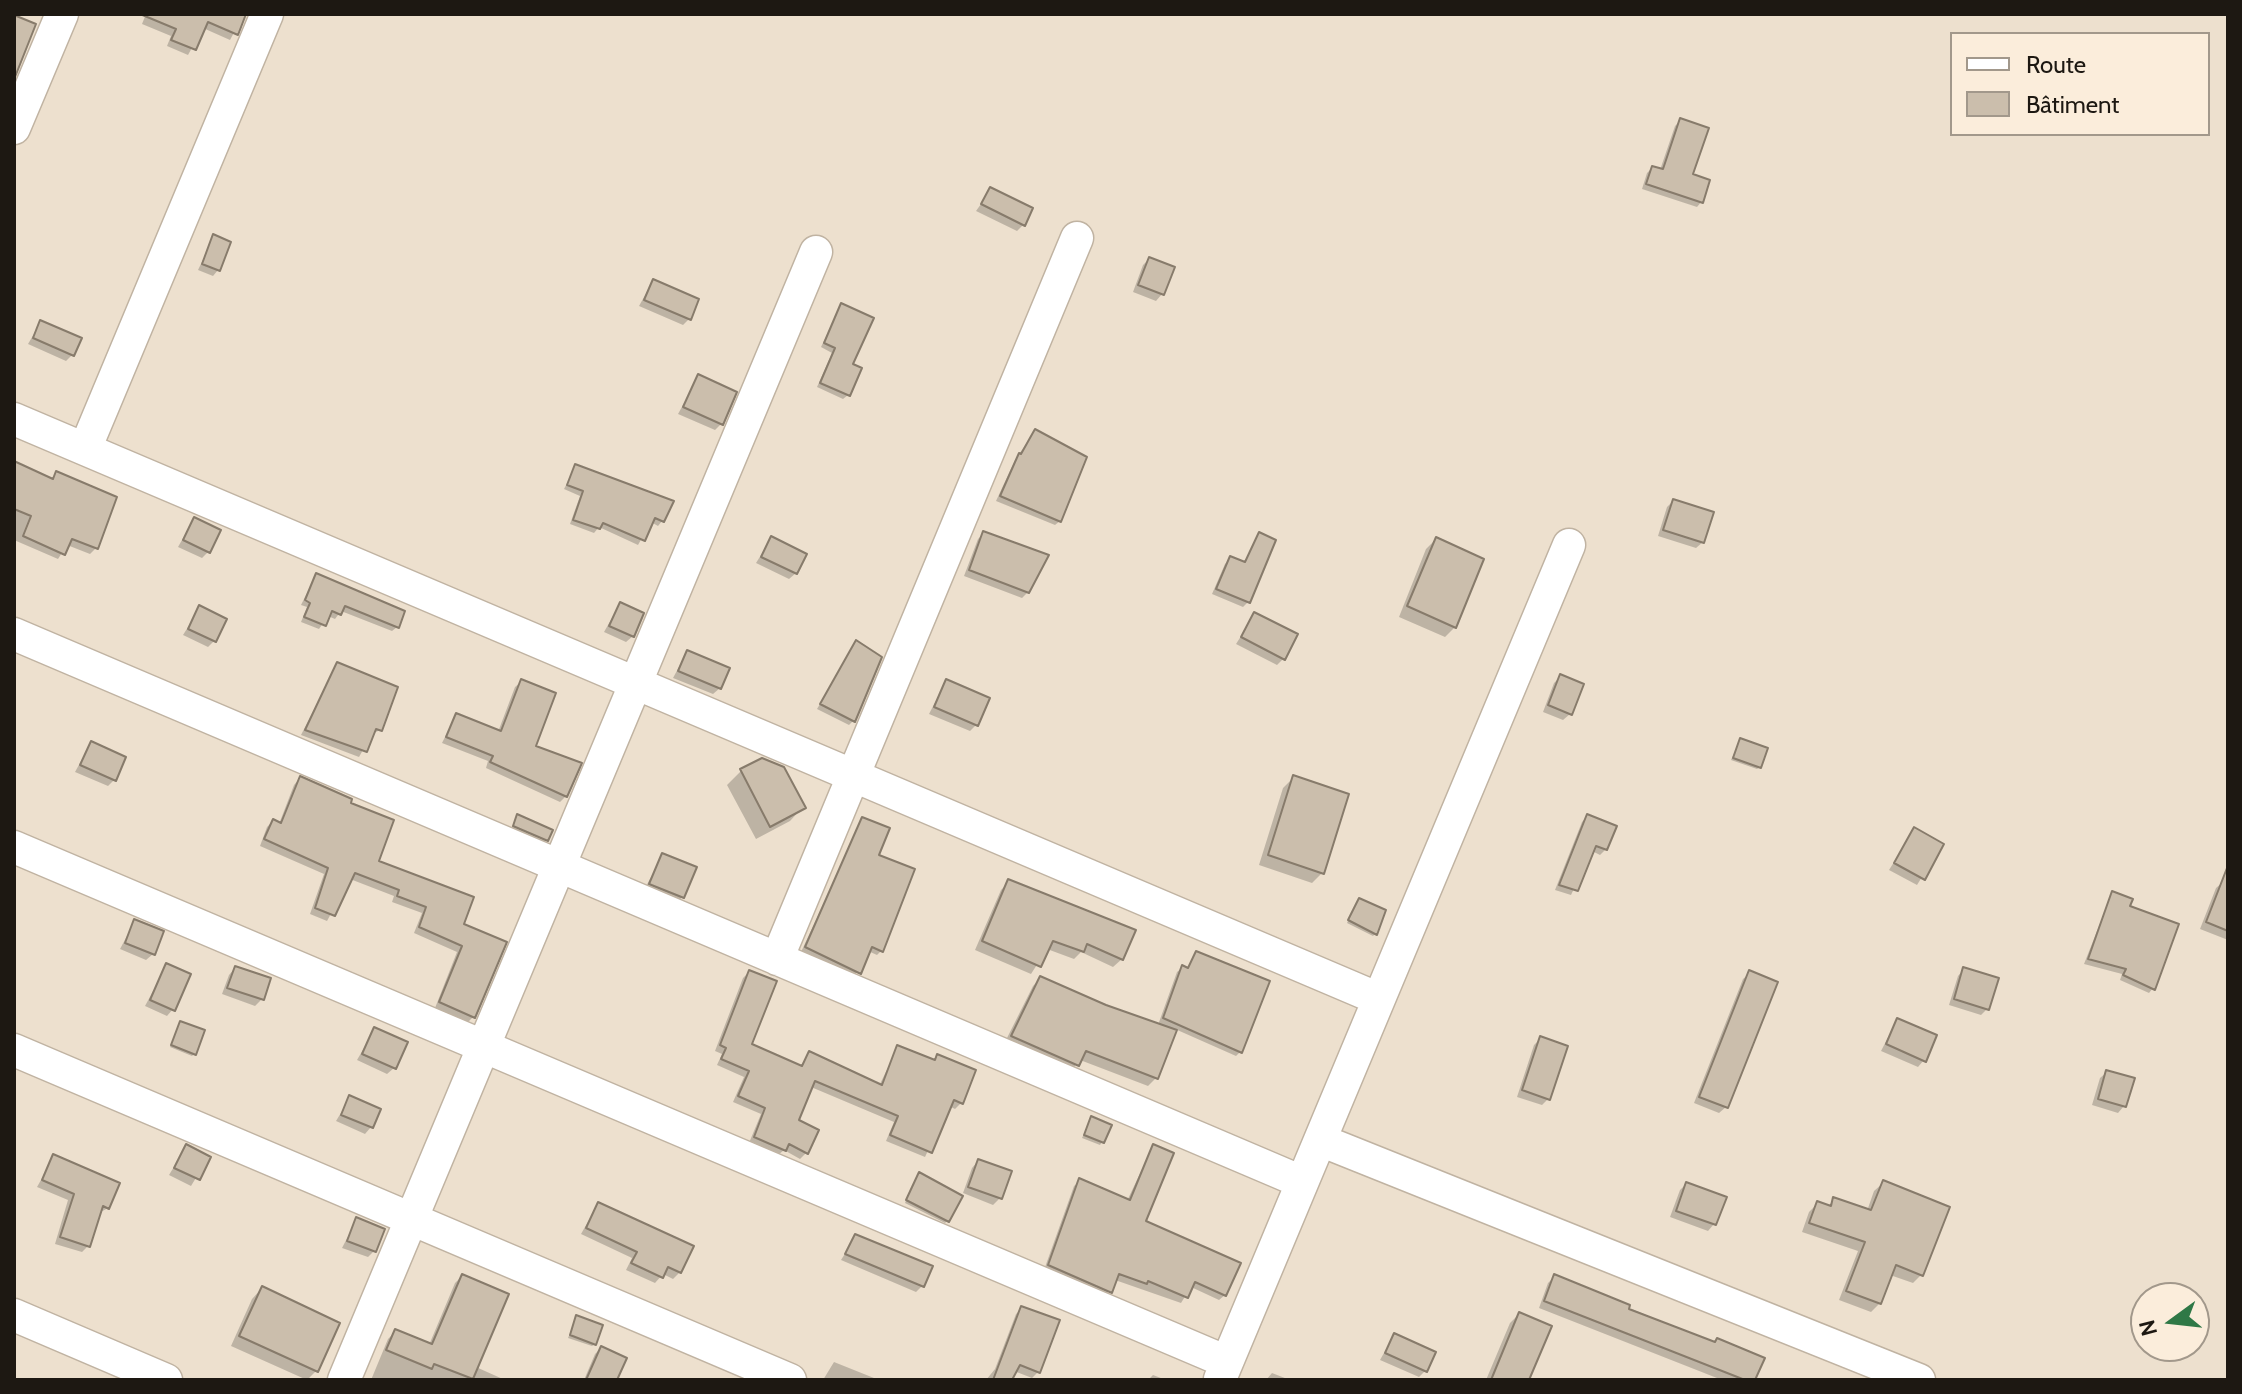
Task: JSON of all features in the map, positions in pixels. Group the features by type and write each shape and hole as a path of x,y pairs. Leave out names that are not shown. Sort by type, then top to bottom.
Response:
{"street":[{"path":"14,128 62,14"},
{"path":"85,449 267,14"},
{"path":"777,959 1077,238"},
{"path":"344,1380 816,252"},
{"path":"14,419 1379,999"},
{"path":"14,847 484,1046 1223,1371 1569,545"},
{"path":"14,634 1302,1182"},
{"path":"14,1050 790,1380"},
{"path":"1320,1140 1919,1380"},
{"path":"14,1315 166,1380"}],"building":[{"path":"140,14 246,14 238,35 208,22 196,50 171,40 176,29"},
{"path":"14,15 36,24 15,77 14,76"},
{"path":"1680,118 1709,128 1693,174 1710,180 1703,203 1646,184 1652,166 1663,169"},
{"path":"990,187 1033,208 1025,226 981,204"},
{"path":"213,234 231,242 220,271 202,264"},
{"path":"1149,257 1175,267 1164,295 1138,285"},
{"path":"653,279 699,299 691,320 644,300"},
{"path":"841,303 874,318 853,364 862,368 850,396 820,383 835,348 824,343"},
{"path":"40,320 82,338 74,356 33,338"},
{"path":"698,374 737,392 723,425 683,407"},
{"path":"1035,429 1087,457 1061,522 1000,496 1019,453"},
{"path":"14,461 53,479 56,471 117,497 98,549 72,539 65,555 23,536 31,516 14,509"},
{"path":"575,464 674,501 664,522 655,518 645,541 603,523 600,529 573,520 583,491 567,485"},
{"path":"1673,499 1714,512 1704,543 1663,530"},
{"path":"194,517 221,530 210,553 183,540"},
{"path":"983,531 1049,555 1029,593 969,570"},
{"path":"1259,532 1276,540 1250,603 1216,589 1230,556 1245,562"},
{"path":"771,536 807,554 797,574 761,557"},
{"path":"1436,537 1484,559 1456,628 1407,606"},
{"path":"316,573 405,611 399,628 345,606 341,615 332,611 326,626 304,617 310,603 305,600"},
{"path":"620,602 644,613 634,637 609,626"},
{"path":"199,605 227,619 216,642 188,629"},
{"path":"1254,612 1298,634 1285,660 1241,637"},
{"path":"856,640 882,657 855,722 820,704"},
{"path":"687,650 730,668 721,689 678,671"},
{"path":"337,662 398,687 382,731 376,729 367,752 305,730"},
{"path":"1560,674 1584,684 1572,715 1548,705"},
{"path":"521,679 556,693 536,746 582,763 567,797 490,762 493,756 446,737 456,713 501,731"},
{"path":"946,679 990,698 978,726 934,707"},
{"path":"1740,738 1768,748 1761,768 1733,758"},
{"path":"91,741 126,757 116,781 80,765"},
{"path":"762,758 784,767 806,808 770,827 740,769"},
{"path":"1293,775 1349,794 1324,874 1268,855"},
{"path":"300,776 352,799 351,803 394,820 379,861 474,897 464,924 507,942 475,1018 439,1002 462,946 419,927 426,907 397,896 399,890 355,873 335,916 315,908 328,868 264,839 273,819 281,823"},
{"path":"517,814 553,830 548,841 513,826"},
{"path":"1587,814 1617,826 1607,850 1596,846 1578,891 1559,885"},
{"path":"862,817 890,828 879,855 915,869 883,952 872,947 861,974 805,947"},
{"path":"1914,827 1944,844 1925,880 1894,863"},
{"path":"662,853 697,867 684,898 649,884"},
{"path":"2228,868 2228,931 2206,922"},
{"path":"1008,879 1136,930 1123,960 1087,944 1084,952 1053,941 1041,967 982,941"},
{"path":"2112,891 2133,899 2130,906 2179,924 2155,990 2123,975 2126,969 2088,959"},
{"path":"1359,898 1386,910 1377,935 1348,920"},
{"path":"134,919 164,931 155,955 125,943"},
{"path":"1196,951 1270,981 1242,1053 1163,1018 1182,965 1188,968"},
{"path":"166,963 191,974 175,1011 150,1000"},
{"path":"235,966 271,978 264,1000 227,988"},
{"path":"1963,967 1999,978 1989,1010 1954,999"},
{"path":"749,970 777,981 752,1044 802,1066 809,1051 882,1085 897,1045 935,1060 937,1054 976,1070 963,1104 954,1100 932,1153 890,1135 898,1116 815,1081 799,1120 819,1130 808,1154 789,1144 786,1151 754,1137 765,1108 738,1096 749,1071 721,1059 726,1048 720,1045"},
{"path":"1749,970 1778,982 1728,1108 1699,1097"},
{"path":"1040,976 1106,1005 1177,1030 1158,1079 1086,1051 1079,1066 1011,1036"},
{"path":"1897,1018 1937,1035 1926,1062 1886,1044"},
{"path":"180,1021 205,1030 196,1055 171,1045"},
{"path":"374,1027 408,1042 396,1069 362,1054"},
{"path":"1540,1036 1568,1046 1550,1100 1522,1090"},
{"path":"2106,1070 2135,1078 2126,1107 2098,1099"},
{"path":"349,1095 381,1109 373,1128 341,1115"},
{"path":"1091,1116 1112,1125 1104,1143 1084,1135"},
{"path":"186,1144 211,1157 200,1180 174,1168"},
{"path":"1153,1144 1174,1153 1146,1221 1241,1263 1226,1296 1195,1282 1188,1298 1148,1281 1147,1284 1119,1274 1112,1293 1048,1265 1079,1178 1130,1200"},
{"path":"53,1154 120,1183 109,1209 103,1206 90,1247 60,1237 74,1194 42,1180"},
{"path":"978,1159 1012,1171 1002,1199 968,1187"},
{"path":"919,1172 963,1196 949,1222 906,1200"},
{"path":"1883,1180 1950,1207 1923,1276 1896,1265 1881,1304 1846,1291 1865,1242 1809,1223 1817,1201 1831,1206 1833,1197 1871,1210"},
{"path":"1686,1182 1727,1197 1716,1225 1676,1211"},
{"path":"598,1202 694,1246 681,1273 668,1267 663,1278 631,1263 637,1252 586,1228"},
{"path":"356,1217 385,1229 376,1252 347,1241"},
{"path":"855,1234 933,1266 924,1287 845,1254"},
{"path":"462,1274 509,1294 473,1379 434,1364 432,1369 386,1350 395,1329 432,1344"},
{"path":"1554,1274 1630,1305 1629,1309 1715,1342 1717,1338 1765,1358 1755,1380 1745,1380 1544,1301"},
{"path":"262,1286 340,1323 318,1372 239,1336"},
{"path":"1021,1306 1060,1320 1040,1373 1020,1365 1012,1380 993,1380"},
{"path":"1519,1312 1552,1326 1529,1380 1491,1380"},
{"path":"576,1315 603,1325 596,1345 570,1335"},
{"path":"1394,1333 1436,1352 1427,1372 1385,1353"},
{"path":"601,1346 627,1358 617,1380 586,1380"}]}
